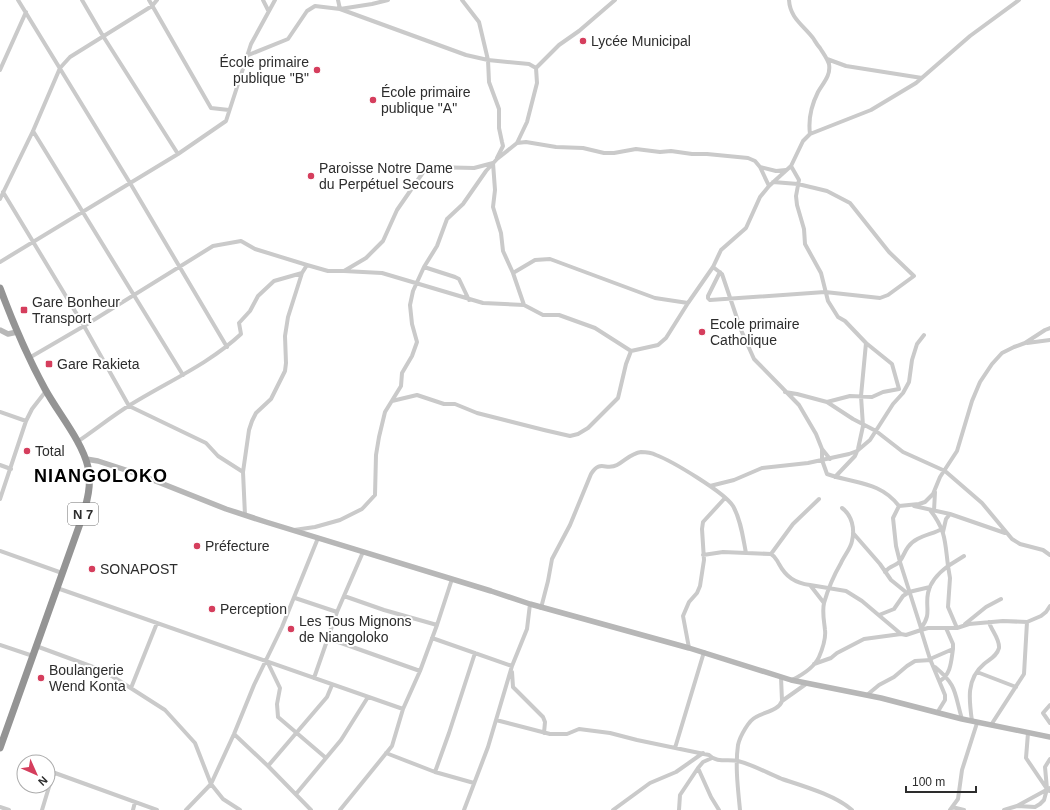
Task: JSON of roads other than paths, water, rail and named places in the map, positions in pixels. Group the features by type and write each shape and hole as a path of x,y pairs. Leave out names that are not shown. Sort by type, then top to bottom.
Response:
{"highway":[{"name":"N 7","path":"0,288 28,358 86,458 90,478 82,518 33,656 2,735 0,748"}],"main road":[{"path":"0,330 8,334 17,332"},
{"path":"86,458 138,474 226,509 541,608 704,652 806,684 867,695 974,722 1050,737"}],"street":[{"path":"18,0 130,183 227,347"},
{"path":"82,0 178,154"},
{"path":"149,0 211,108 229,110"},
{"path":"0,199 33,131 60,68 70,57 152,6 158,0"},
{"path":"263,0 268,10"},
{"path":"0,262 178,154 226,121 246,56 268,10 275,0"},
{"path":"338,0 340,10"},
{"path":"340,10 388,0"},
{"path":"462,0 479,22 488,60 489,82 499,110 498,128 503,146 497,159"},
{"path":"536,68 559,45 579,31 615,0"},
{"path":"789,0 789,7 792,14 813,37 827,59 829,65 829,73 819,90 812,107 809,118 810,134"},
{"path":"28,358 84,326 213,246 241,241 255,249 328,271 382,273 469,300 483,303 524,305 543,315 559,315 595,328 631,352 658,345 666,338 713,267 721,250 746,228 750,222 755,205 769,186 791,166 803,141 810,134 871,110 916,83 970,36 1019,0"},
{"path":"246,56 288,40 307,11 315,6 340,10 466,55 488,60 529,64 536,68"},
{"path":"0,70 26,12"},
{"path":"827,59 846,66 922,78"},
{"path":"294,530 315,527 340,520 362,509 374,495 376,455 385,412 401,386 402,373 412,356 417,342 412,324 410,305 413,291 424,267 437,246 447,219 463,204 493,163 517,143 527,122 538,84 536,68"},
{"path":"33,131 183,375"},
{"path":"517,143 526,142 556,147 583,148 604,153 614,153 636,149 660,152 671,151 692,154 738,156 755,161 760,167 769,186"},
{"path":"344,271 366,258 383,241 397,210 424,171 432,166 474,168 493,163"},
{"path":"493,163 495,190 493,206 501,233 503,252 514,273 524,305"},
{"path":"791,166 798,184 796,196 797,205 804,229 805,244 821,273 825,292 832,310 866,343 892,364 899,389"},
{"path":"760,167 776,172 787,170"},
{"path":"720,272 708,298 711,300 732,300 753,296 825,292 880,298 888,295 914,276 889,252 850,203 827,191 798,184 773,182"},
{"path":"3,192 84,326 129,406 206,444 218,456 244,472"},
{"path":"514,273 535,260 550,259 655,298 688,303"},
{"path":"245,515 244,472 249,430 256,413 271,399 285,372 285,336 288,317 302,273 307,265"},
{"path":"424,267 459,279 469,300"},
{"path":"713,267 722,274 741,330 754,359 799,405 816,434 822,449 830,459"},
{"path":"78,442 129,406 183,375 227,347 241,334 239,323 250,311 258,296 274,281 302,273"},
{"path":"899,506 919,504 930,498 944,471 957,451 966,417 980,382 992,364 1002,353 1024,343 1044,330 1050,328"},
{"path":"710,486 734,480 762,468 830,459 857,451 870,440 893,404 903,393 910,376 912,360 917,344 924,335"},
{"path":"1024,343 1050,340"},
{"path":"835,477 855,456 857,451 862,424 862,396 866,343"},
{"path":"392,401 417,395 444,404 455,404 477,413 570,436 578,434 588,428 618,398 626,364 631,352"},
{"path":"827,402 850,396 872,397 883,392 907,386"},
{"path":"0,500 26,421 32,409 46,391"},
{"path":"785,392 827,402 853,419 876,431 903,452 944,471 982,503 1006,533 1020,544 1043,550 1050,555"},
{"path":"0,412 26,421"},
{"path":"822,449 822,460 827,474 880,489 893,499 899,506"},
{"path":"541,608 552,559 570,525 594,469 602,465 610,467 615,466 634,454 643,452 656,454 710,486 725,498 732,505 734,510 742,532 746,553"},
{"path":"0,465 11,469"},
{"path":"935,488 932,510 943,531 950,578 948,607 956,628"},
{"path":"689,648 683,616 689,602 697,593 700,586 704,560 703,522 725,498"},
{"path":"771,554 793,524 819,499"},
{"path":"910,505 950,514 1006,533"},
{"path":"899,506 893,518 896,546 908,592 930,659 945,695 945,700 937,713"},
{"path":"791,680 804,674 819,657 825,633 823,612 824,603 840,564 852,543 852,524 847,512 842,508"},
{"path":"943,531 946,519 950,514"},
{"path":"885,572 888,568 900,562 908,546 914,541 921,537 943,531"},
{"path":"853,533 880,564 891,580 908,592"},
{"path":"186,810 211,784 254,685 295,598 318,538"},
{"path":"0,551 62,573"},
{"path":"314,678 337,612 363,552"},
{"path":"703,555 723,552 771,554 777,558 779,564 789,578 800,584 846,591 862,601 901,634"},
{"path":"921,630 927,619 928,593 930,587 938,575 948,566 964,556"},
{"path":"340,810 392,746 403,709 420,671 452,579"},
{"path":"810,585 824,603"},
{"path":"879,615 894,609 903,596 908,592 930,587"},
{"path":"57,588 403,709"},
{"path":"344,596 384,610 437,625"},
{"path":"295,598 337,612"},
{"path":"964,626 986,607 1001,599"},
{"path":"464,810 488,747 512,668 527,628 530,604"},
{"path":"814,664 830,658 864,639 901,634 906,635 928,628 956,628 969,624 1003,621 1027,622 1041,616 1050,606"},
{"path":"951,809 958,799 962,770 974,722 969,697 974,675 985,663 995,656 999,647 998,641 989,622"},
{"path":"991,725 1024,674 1027,622"},
{"path":"131,688 157,623"},
{"path":"940,682 947,677 953,649 953,644 946,628"},
{"path":"327,638 420,671"},
{"path":"432,638 512,668"},
{"path":"0,645 33,656"},
{"path":"36,646 104,671 165,710 195,743 211,784 223,799 240,810"},
{"path":"867,695 879,685 894,677 915,661 930,659 953,649"},
{"path":"675,748 704,652"},
{"path":"435,772 475,653"},
{"path":"266,661 280,688 277,704 278,717 326,758"},
{"path":"933,666 947,677 955,689 962,719"},
{"path":"512,668 513,687 543,717 545,722 544,733"},
{"path":"977,672 1016,687"},
{"path":"781,677 782,701"},
{"path":"740,810 738,743 748,724 756,717 777,708 782,701 806,684"},
{"path":"268,766 327,697 332,685"},
{"path":"296,794 341,740 368,697"},
{"path":"1050,705 1042,713 1050,723"},
{"path":"496,720 544,733 567,734 579,729 610,733 621,737 709,754 712,758 718,760 738,761 806,787 846,805 852,810"},
{"path":"1028,733 1026,758 1049,789"},
{"path":"234,734 311,810"},
{"path":"613,810 650,783 676,772 704,753"},
{"path":"386,754 435,772 474,783"},
{"path":"679,810 680,795 703,762 712,758"},
{"path":"1017,806 1035,807 1044,800 1049,789 1045,767 1050,760"},
{"path":"698,768 711,798 719,810"},
{"path":"42,810 52,777 55,773 157,810"},
{"path":"1004,810 1017,806 1049,789"},
{"path":"133,810 135,802"},
{"path":"0,807 9,810"},
{"path":"951,809 964,810"}],"place":[{"name":"Lycée Municipal","path":"583,41"},
{"name":"École primaire publique \"B\"","path":"317,70"},
{"name":"École primaire publique \"A\"","path":"373,100"},
{"name":"Paroisse Notre Dame du Perpétuel Secours","path":"311,176"},
{"name":"Gare Bonheur Transport","path":"24,310"},
{"name":"Ecole primaire Catholique","path":"702,332"},
{"name":"Gare Rakieta","path":"49,364"},
{"name":"Total","path":"27,451"},
{"name":"Préfecture","path":"197,546"},
{"name":"SONAPOST","path":"92,569"},
{"name":"Perception","path":"212,609"},
{"name":"Les Tous Mignons de Niangoloko","path":"291,629"},
{"name":"Boulangerie Wend Konta","path":"41,678"}],"district":[{"name":"NIANGOLOKO","path":"101,476"}]}
